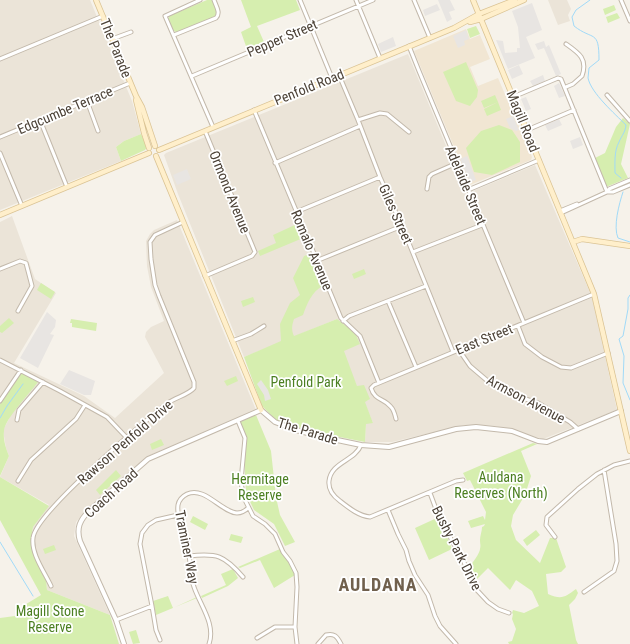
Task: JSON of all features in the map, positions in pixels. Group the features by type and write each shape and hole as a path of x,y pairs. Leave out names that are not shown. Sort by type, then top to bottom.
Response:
{"main road":[{"name":"The Parade","path":"96,0 142,107 157,148"},
{"name":"Magill Road","path":"473,0 594,294 630,451"},
{"path":"480,17 515,0"},
{"path":"480,17 524,0"},
{"name":"Penfold Road","path":"157,148 213,127 480,17"},
{"name":"The Parade","path":"136,96 149,151"},
{"path":"0,215 67,188 149,151 152,146 157,148 158,153 156,156 153,156 149,151"},
{"name":"The Parade","path":"156,156 261,410"},
{"path":"573,242 582,239 630,246"}],"street":[{"path":"200,0 165,16 213,127"},
{"path":"174,35 219,16 214,0"},
{"path":"300,0 332,78"},
{"path":"356,0 380,58"},
{"name":"Pepper Street","path":"192,76 373,0"},
{"path":"414,0 430,38"},
{"path":"621,0 630,21"},
{"path":"0,59 103,16"},
{"path":"112,39 131,32"},
{"path":"566,44 581,56 584,67 582,76 579,80 566,88"},
{"name":"Adelaide Street","path":"409,46 524,323"},
{"name":"Giles Street","path":"339,75 453,352"},
{"path":"513,97 558,78 563,81 607,192"},
{"name":"Edgcumbe Terrace","path":"0,137 130,82"},
{"path":"607,95 630,121"},
{"path":"87,101 98,131"},
{"name":"Romalo Avenue","path":"254,110 343,321 360,336 379,383"},
{"path":"527,130 574,110"},
{"path":"358,120 380,113 387,114 409,132"},
{"path":"40,120 67,188"},
{"path":"275,162 360,126"},
{"name":"Ormond Avenue","path":"205,130 254,251 252,256 205,276"},
{"path":"0,153 22,206"},
{"path":"468,190 539,160"},
{"path":"427,190 429,178 432,174 457,163"},
{"path":"296,212 380,177"},
{"path":"560,212 607,192 609,189 630,180"},
{"path":"607,192 613,192 630,185"},
{"name":"Rawson Penfold Drive","path":"51,586 33,548 33,536 38,524 76,484 127,438 170,402 194,388 194,382 155,285 150,242 155,235 183,222"},
{"path":"413,252 482,224"},
{"path":"316,260 402,226"},
{"path":"0,269 20,261 26,263 32,286 18,311"},
{"path":"343,321 349,316 426,286"},
{"name":"East Street","path":"396,419 391,406 377,398 372,393 371,388 374,385 594,294"},
{"path":"388,301 416,367"},
{"path":"232,341 251,334 264,326"},
{"path":"518,326 526,344 542,357 561,367 571,368 608,353"},
{"name":"Armson Avenue","path":"459,350 470,366 490,383 513,395 538,403 570,422 578,430"},
{"path":"0,360 107,417 127,438"},
{"path":"0,401 21,370"},
{"path":"17,420 19,410 43,382"},
{"path":"18,481 32,460 76,419 85,405"},
{"name":"Coach Road","path":"124,644 116,620 80,541 78,530 80,522 89,512 148,459 261,410"},
{"name":"The Parade","path":"261,410 275,422 323,438 361,445 389,447 456,429 476,427 512,431 544,442 550,442 578,430"},
{"path":"578,430 622,411"},
{"path":"238,421 244,438 241,481 243,496 253,516 265,524 275,534 283,552 290,561 296,573 297,606 295,627 297,644"},
{"path":"361,445 357,452 335,468 330,478 328,487 338,500 364,517 370,517 456,481 463,480"},
{"path":"556,537 546,525 547,517 597,474 614,465 630,461"},
{"path":"584,592 614,571 617,561 616,544 604,470"},
{"name":"Traminer Way","path":"209,644 212,636 209,620 193,585 189,556 178,515 178,505 181,498 187,494 195,492 206,496 230,511 237,513 243,512 248,508"},
{"name":"Bushy Park Drive","path":"430,493 436,509 446,524 451,539 464,562 474,587 488,602 498,609 509,613"},
{"path":"388,510 406,550 415,575 428,595 440,626 456,644"},
{"path":"160,640 156,630 140,544 142,533 148,525 156,520 178,515"},
{"path":"189,556 212,554 220,556 235,567 243,577"},
{"path":"116,620 152,606"},
{"path":"257,638 275,627 295,627"},
{"path":"318,644 326,635 331,634 334,635 341,644"},
{"path":"449,644 453,640"}],"shaded area":[{"path":"0,0 90,0 132,101 141,134 124,141 116,147 121,161 0,210"},
{"path":"438,0 450,0 455,10 449,12 452,19 447,22"},
{"path":"548,0 567,0 571,9 568,15 570,21 558,25"},
{"path":"532,3 542,30 526,37 535,58 508,69 496,40 503,41 505,53 517,52 517,48 520,48 518,27 512,11"},
{"path":"437,4 440,10 425,16 423,10"},
{"path":"466,29 470,39 480,35 490,59 470,67 478,86 498,78 532,157 531,160 470,185 414,51"},
{"path":"466,30 469,39 464,41 465,45 458,48 453,36"},
{"path":"393,37 396,46 381,52 378,44"},
{"path":"544,41 546,47 549,45 561,74 556,76 544,48 538,50 535,44"},
{"path":"408,54 466,194 535,165 592,297 617,410 543,439 495,426 464,425 392,442 365,442 366,423 373,423 364,401 369,400 357,387 343,351 337,319 244,357 178,194 164,155"},
{"path":"519,65 523,74 512,79 508,70"},
{"path":"543,75 545,81 533,86 530,81"},
{"path":"559,83 565,96 559,98 554,86"},
{"path":"526,97 531,109 526,111 521,99"},
{"path":"513,116 519,130 516,131 510,128 506,119"},
{"path":"559,119 562,125 548,131 545,125"},
{"path":"580,137 583,145 573,149 570,141"},
{"path":"467,156 476,180 470,182 460,159"},
{"path":"187,169 191,179 177,185 173,175"},
{"path":"12,216 35,279 56,293 14,363 84,396 115,418 164,373 145,337 146,332 151,327 164,321 151,287 147,266 146,241 154,230 177,220 256,410 148,456 88,508 76,522 74,536 110,615 47,590 46,580 32,548 31,541 33,527 49,505 0,477 9,456 3,430 9,419 21,373 0,404 0,222"},
{"path":"47,312 56,320 55,327 50,334 54,335 38,368 20,358"},
{"path":"69,370 95,381 91,395 84,395 60,384"},
{"path":"261,380 268,390 271,399 265,401 264,395 257,384"}],"green space":[{"path":"207,0 212,0 218,12 215,17 177,33 173,30 168,19 169,16"},
{"path":"241,0 296,0 300,10 257,26 264,42 247,49 241,32 251,27"},
{"path":"614,5 616,10 605,15 603,9"},
{"path":"617,13 620,18 608,23 606,17"},
{"path":"476,26 480,34 470,38 467,29"},
{"path":"466,62 478,90 477,97 470,106 456,101 443,72"},
{"path":"495,95 498,102 484,108 481,101"},
{"path":"498,102 501,110 487,116 484,109"},
{"path":"623,118 630,124 621,164 628,178 606,187 595,158 605,153 616,127"},
{"path":"499,125 512,130 520,142 520,162 492,175 474,172 466,148 481,131"},
{"path":"141,134 147,147 145,150 121,161 116,147 124,141"},
{"path":"297,224 303,238 260,256 258,251 276,243 273,235"},
{"name":"Penfold Park","path":"310,254 323,286 313,294 303,315 294,319 292,328 293,334 294,336 337,319 355,333 360,344 344,351 357,386 364,385 370,399 365,402 373,423 366,424 365,442 304,430 275,419 262,406 244,357 281,341 280,324 290,303 300,295 293,278 304,256"},
{"path":"364,269 366,274 354,279 352,274"},
{"path":"41,283 55,292 51,299 37,290"},
{"path":"253,297 255,302 243,307 241,301"},
{"path":"9,318 14,323 2,333 0,332 0,326"},
{"path":"71,319 97,323 96,331 72,327 72,323 70,323"},
{"path":"21,373 38,382 13,413 5,426 4,441 9,456 0,476 0,404"},
{"path":"236,376 238,381 227,386 224,381"},
{"name":"Hermitage Reserve","path":"256,415 271,451 276,497 280,515 295,542 285,546 274,524 254,510 246,493 244,456 246,437 240,422"},
{"path":"161,439 164,445 152,450 150,444"},
{"name":"Auldana Reserves (North)","path":"533,443 537,444 521,451 531,476 525,495 513,515 511,526 516,540 540,563 550,538 556,538 566,567 561,572 546,574 548,594 563,597 576,589 578,593 569,605 578,644 509,644 508,642 512,641 516,629 512,619 513,610 524,613 539,606 532,591 516,580 510,590 488,568 474,582 468,568 480,551 482,527 485,524 471,528 468,521 483,516 485,520 486,512 470,480 467,481 463,473"},
{"path":"116,470 121,476 100,495 96,490"},
{"name":"Magill Stone Reserve","path":"0,477 49,506 33,527 31,541 32,548 46,580 47,590 110,615 119,644 0,644 0,618 15,616 18,609 41,595 0,520"},
{"path":"193,516 208,524 205,530 190,522"},
{"path":"439,517 452,549 429,560 415,528"},
{"path":"536,530 540,535 527,546 523,540"},
{"path":"231,534 243,537 241,543 229,540"},
{"path":"54,545 56,550 45,554 43,549"},
{"path":"280,549 292,566 295,575 274,588 260,560 240,568 238,567"},
{"path":"233,569 238,578 228,586 202,598 201,596 226,585 221,574"},
{"path":"168,596 173,608 156,615 153,601"},
{"path":"197,597 197,598 174,607"},
{"path":"136,630 140,643 133,644 129,632"}],"waterway":[{"path":"590,0 576,10 572,17 574,26 594,37 598,44 599,60 589,68 588,78 590,84 598,97 626,125 617,146 615,157 615,173 621,178"},
{"path":"623,192 617,215 616,228 618,238 630,242"},
{"path":"630,295 628,298 628,309 623,336 619,339 624,356 623,383 630,400"},
{"path":"0,418 23,384"},
{"path":"0,542 33,596"}],"district":[{"name":"AULDANA","path":"378,584"}]}
